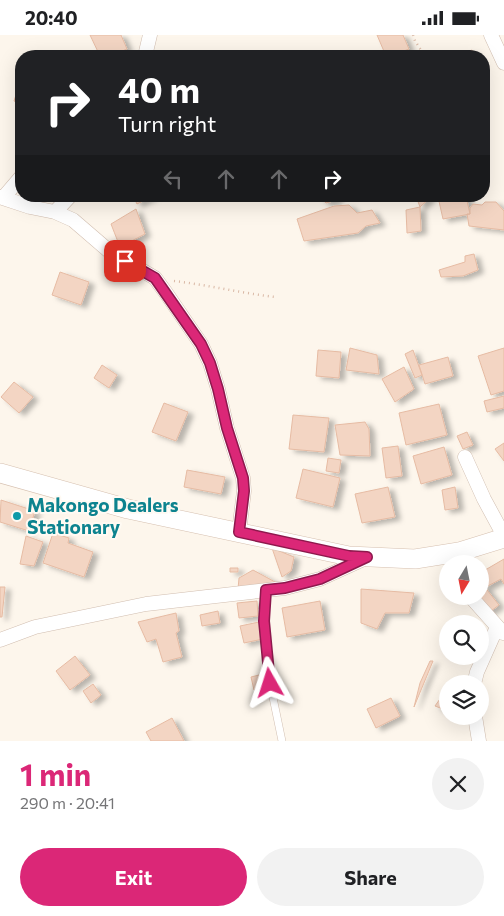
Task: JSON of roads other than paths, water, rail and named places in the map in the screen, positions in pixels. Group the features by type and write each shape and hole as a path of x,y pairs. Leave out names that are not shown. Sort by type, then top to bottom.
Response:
{"street":[{"path":"146,50 150,35"},
{"path":"491,35 504,63"},
{"path":"15,183 1,198 55,212 73,220 109,251 155,278 201,344 210,363 227,428 243,478 244,491 239,532"},
{"path":"55,212 64,202"},
{"path":"453,555 504,537 465,457"},
{"path":"0,473 128,509 349,556 439,559"},
{"path":"0,641 35,627 146,604 243,591 285,588 320,579 367,557"},
{"path":"476,675 500,630 478,605"},
{"path":"476,725 479,741"}],"lane":[{"path":"266,590 264,621 269,675 282,741"}],"place":[{"name":"Makongo Dealers Stationary","path":"17,516"}]}
